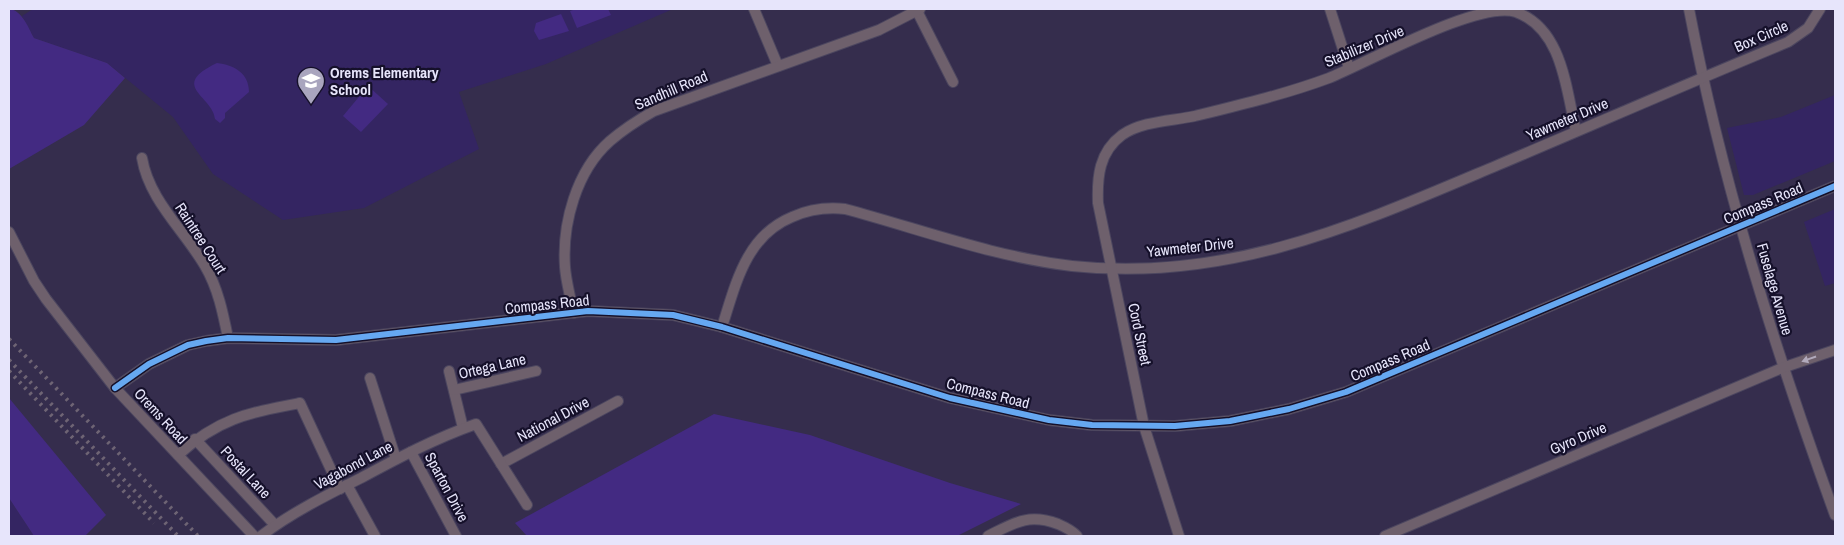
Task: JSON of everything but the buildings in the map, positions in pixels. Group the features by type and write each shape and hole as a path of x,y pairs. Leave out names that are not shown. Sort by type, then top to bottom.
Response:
{"street":[{"path":"754,9 778,66"},
{"path":"918,9 953,82"},
{"name":"Sandhill Road","path":"573,313 565,268 565,241 570,213 578,188 587,171 608,142 630,125 654,111 879,30 918,9"},
{"path":"1330,9 1349,68"},
{"name":"Fuselage Avenue","path":"1689,9 1702,78 1740,226 1782,368 1835,515"},
{"name":"Box Circle","path":"1702,78 1799,36 1814,20 1820,9"},
{"name":"Stabilizer Drive","path":"1117,140 1138,128 1254,101 1316,83 1475,14 1490,11 1515,12 1536,24 1553,44 1576,131"},
{"name":"Yawmeter Drive","path":"722,327 746,259 756,243 780,222 812,210 830,207 845,209 965,244 1073,266 1161,268 1210,264 1308,240 1406,204 1702,78"},
{"name":"Cord Street","path":"1117,140 1105,155 1097,179 1098,203 1144,426 1179,536"},
{"name":"Raintree Court","path":"142,158 150,185 205,267 219,296 228,338"},
{"name":"Compass Road","path":"115,388 149,364 188,345 228,338 336,340 573,313 644,312 673,315 722,327 950,398 1004,411 1092,425 1175,426 1230,421 1289,409 1346,392 1835,186"},
{"name":"Orems Road","path":"9,232 46,300 115,388 254,536"},
{"name":"Gyro Drive","path":"1385,536 1782,368 1835,350"},
{"path":"449,371 463,428 476,424 527,505"},
{"name":"Ortega Lane","path":"454,390 536,371"},
{"path":"370,378 396,460"},
{"name":"National Drive","path":"501,464 618,401"},
{"path":"178,455 195,439 221,424 258,410 300,403 343,487 375,536"},
{"name":"Vagabond Lane","path":"261,536 275,525 343,487 410,452 463,428"},
{"name":"Postal Lane","path":"195,439 275,525"},
{"name":"Sparton Drive","path":"410,452 456,536"},
{"path":"988,536 1020,521 1033,518 1048,521 1069,529 1077,536"}],"shaded area":[{"path":"9,9 18,12 34,38 107,63 125,78 84,125 9,169"},
{"name":"Orems Elementary School","path":"33,9 673,9 546,64 459,92 479,149 364,208 283,220 213,174 173,117 107,63 34,38 22,16"},
{"path":"576,9 608,9 611,15 577,28 570,11"},
{"path":"561,14 569,31 539,40 534,31 536,23"},
{"path":"217,63 239,71 246,80 249,92 225,113 225,118 220,123 215,119 213,111 194,85 196,78 203,71"},
{"path":"368,86 388,104 361,132 343,116"},
{"path":"1835,95 1835,161 1753,195 1744,195 1727,128 1781,117"},
{"path":"1835,209 1835,283 1825,286 1804,222"},
{"path":"9,398 106,515 85,536 34,536 9,498"},
{"path":"714,414 810,435 950,483 1021,504 957,536 527,536 515,523"},
{"path":"9,498 11,501 34,536 9,536"}],"railway":[{"path":"9,339 198,536"},
{"path":"9,360 178,536"},
{"path":"9,371 154,523"}],"cycle path":[{"path":"115,388 149,364 188,345 206,341 228,338 336,340 588,311 673,315 722,327 950,398 1049,420 1092,425 1175,426 1230,421 1289,409 1346,392 1835,186"}],"place":[{"name":"Orems Elementary School","path":"311,105"}]}
